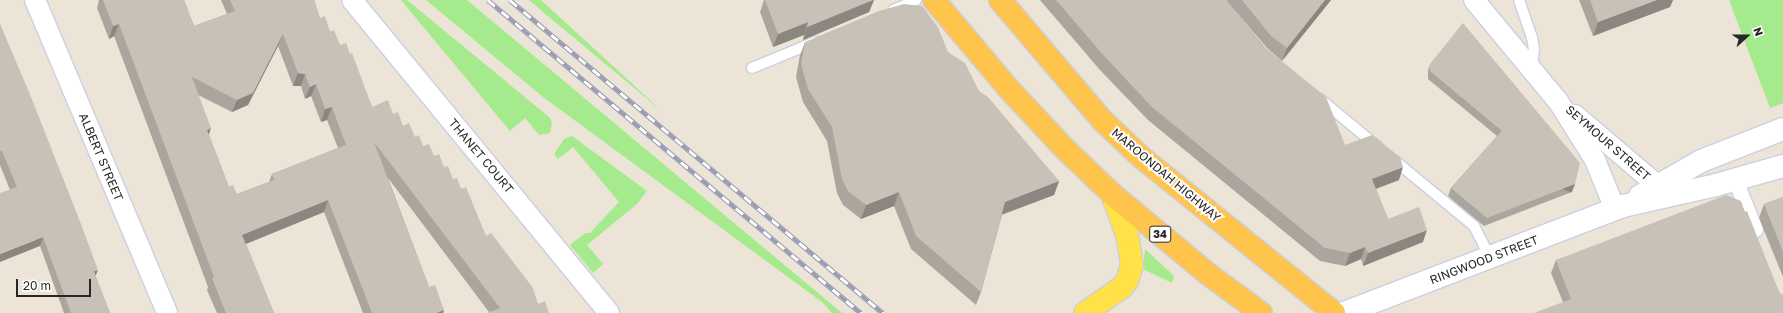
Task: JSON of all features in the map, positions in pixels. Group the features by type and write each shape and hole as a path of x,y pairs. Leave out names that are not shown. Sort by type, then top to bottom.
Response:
{"highway":[{"name":"34","path":"934,0 1008,88 1064,148 1112,194 1208,274 1261,313"},
{"name":"MAROONDAH HIGHWAY","path":"1000,0 1108,126 1141,157 1334,313"}],"main road":[{"name":"RINGWOOD STREET","path":"1619,207 1701,161 1783,129"},
{"name":"RINGWOOD STREET","path":"1344,313 1619,207 1735,180 1783,166"},
{"path":"1084,313 1121,288 1127,281 1132,265 1127,235 1112,194"}],"street":[{"name":"ALBERT STREET","path":"35,0 167,313"},
{"name":"THANET COURT","path":"352,0 609,313"},
{"name":"SEYMOUR STREET","path":"1474,0 1558,101 1595,160 1619,207"},
{"name":"SEYMOUR STREET","path":"1558,101 1657,185"},
{"path":"1735,180 1761,245"}],"lane":[{"path":"880,15 916,0"},
{"path":"1519,0 1532,36 1534,49 1532,69"},
{"path":"752,68 823,38"},
{"path":"1314,94 1474,226 1489,256"}],"green space":[{"path":"401,0 407,0 549,117 552,122 550,133 539,135 525,118 510,131"},
{"path":"426,0 467,0 842,313 832,313 822,302 543,97"},
{"path":"529,0 541,0 663,112 549,17"},
{"path":"1729,0 1783,0 1783,103 1770,108"},
{"path":"572,136 647,191 637,204 587,245 603,264 593,273 570,245 585,233 590,233 619,202 573,147 558,159 554,154 564,139"},
{"path":"1145,249 1174,276 1172,283 1143,269"}],"building":[{"path":"103,0 184,0 194,26 235,11 230,0 314,0 320,18 325,16 330,32 334,30 340,45 346,43 350,54 352,53 372,107 388,100 393,114 398,112 403,126 409,123 415,137 419,135 423,146 429,144 434,156 439,154 444,167 448,166 453,179 457,178 461,189 466,187 486,236 491,233 533,288 538,304 545,301 549,313 487,313 500,308 374,142 429,287 435,285 444,310 436,313 372,313 328,200 242,235 274,313 226,313 212,278 214,277 119,24 113,26","holes":["283,34 298,73 305,74 310,87 316,84 325,109 332,107 346,145 272,174 274,180 237,194 233,185 229,187 228,185 207,130 211,128 192,77 237,100 253,93"]},
{"path":"765,0 873,0 807,27 808,22 778,34"},
{"path":"1056,0 1226,0 1262,45 1326,97 1345,145 1372,135 1400,157 1403,167 1372,179 1388,219 1419,207 1427,230 1368,253 1365,247 1350,253 1325,248 1152,107 1105,57"},
{"path":"1242,0 1325,0 1287,48 1271,36"},
{"path":"1590,0 1657,0 1598,22"},
{"path":"904,4 922,6 938,27 948,52 965,63 979,91 988,97 1059,181 1005,202 981,292 916,236 899,192 866,205 848,191 842,179 832,127 808,89 801,64 805,42 879,11"},
{"path":"1463,23 1580,163 1575,184 1487,218 1451,188 1502,131 1430,71 1430,64"},
{"path":"0,24 29,92 81,224 98,270 94,271 110,313 71,313 43,237 0,254 0,193 17,187 2,151 0,151"},
{"path":"1726,195 1741,201 1745,212 1747,211 1779,292 1783,295 1783,313 1534,313 1571,299 1556,260"},
{"path":"1783,197 1783,252 1764,204"}],"railway":[{"path":"488,0 861,313"},
{"path":"510,0 883,313"}]}
